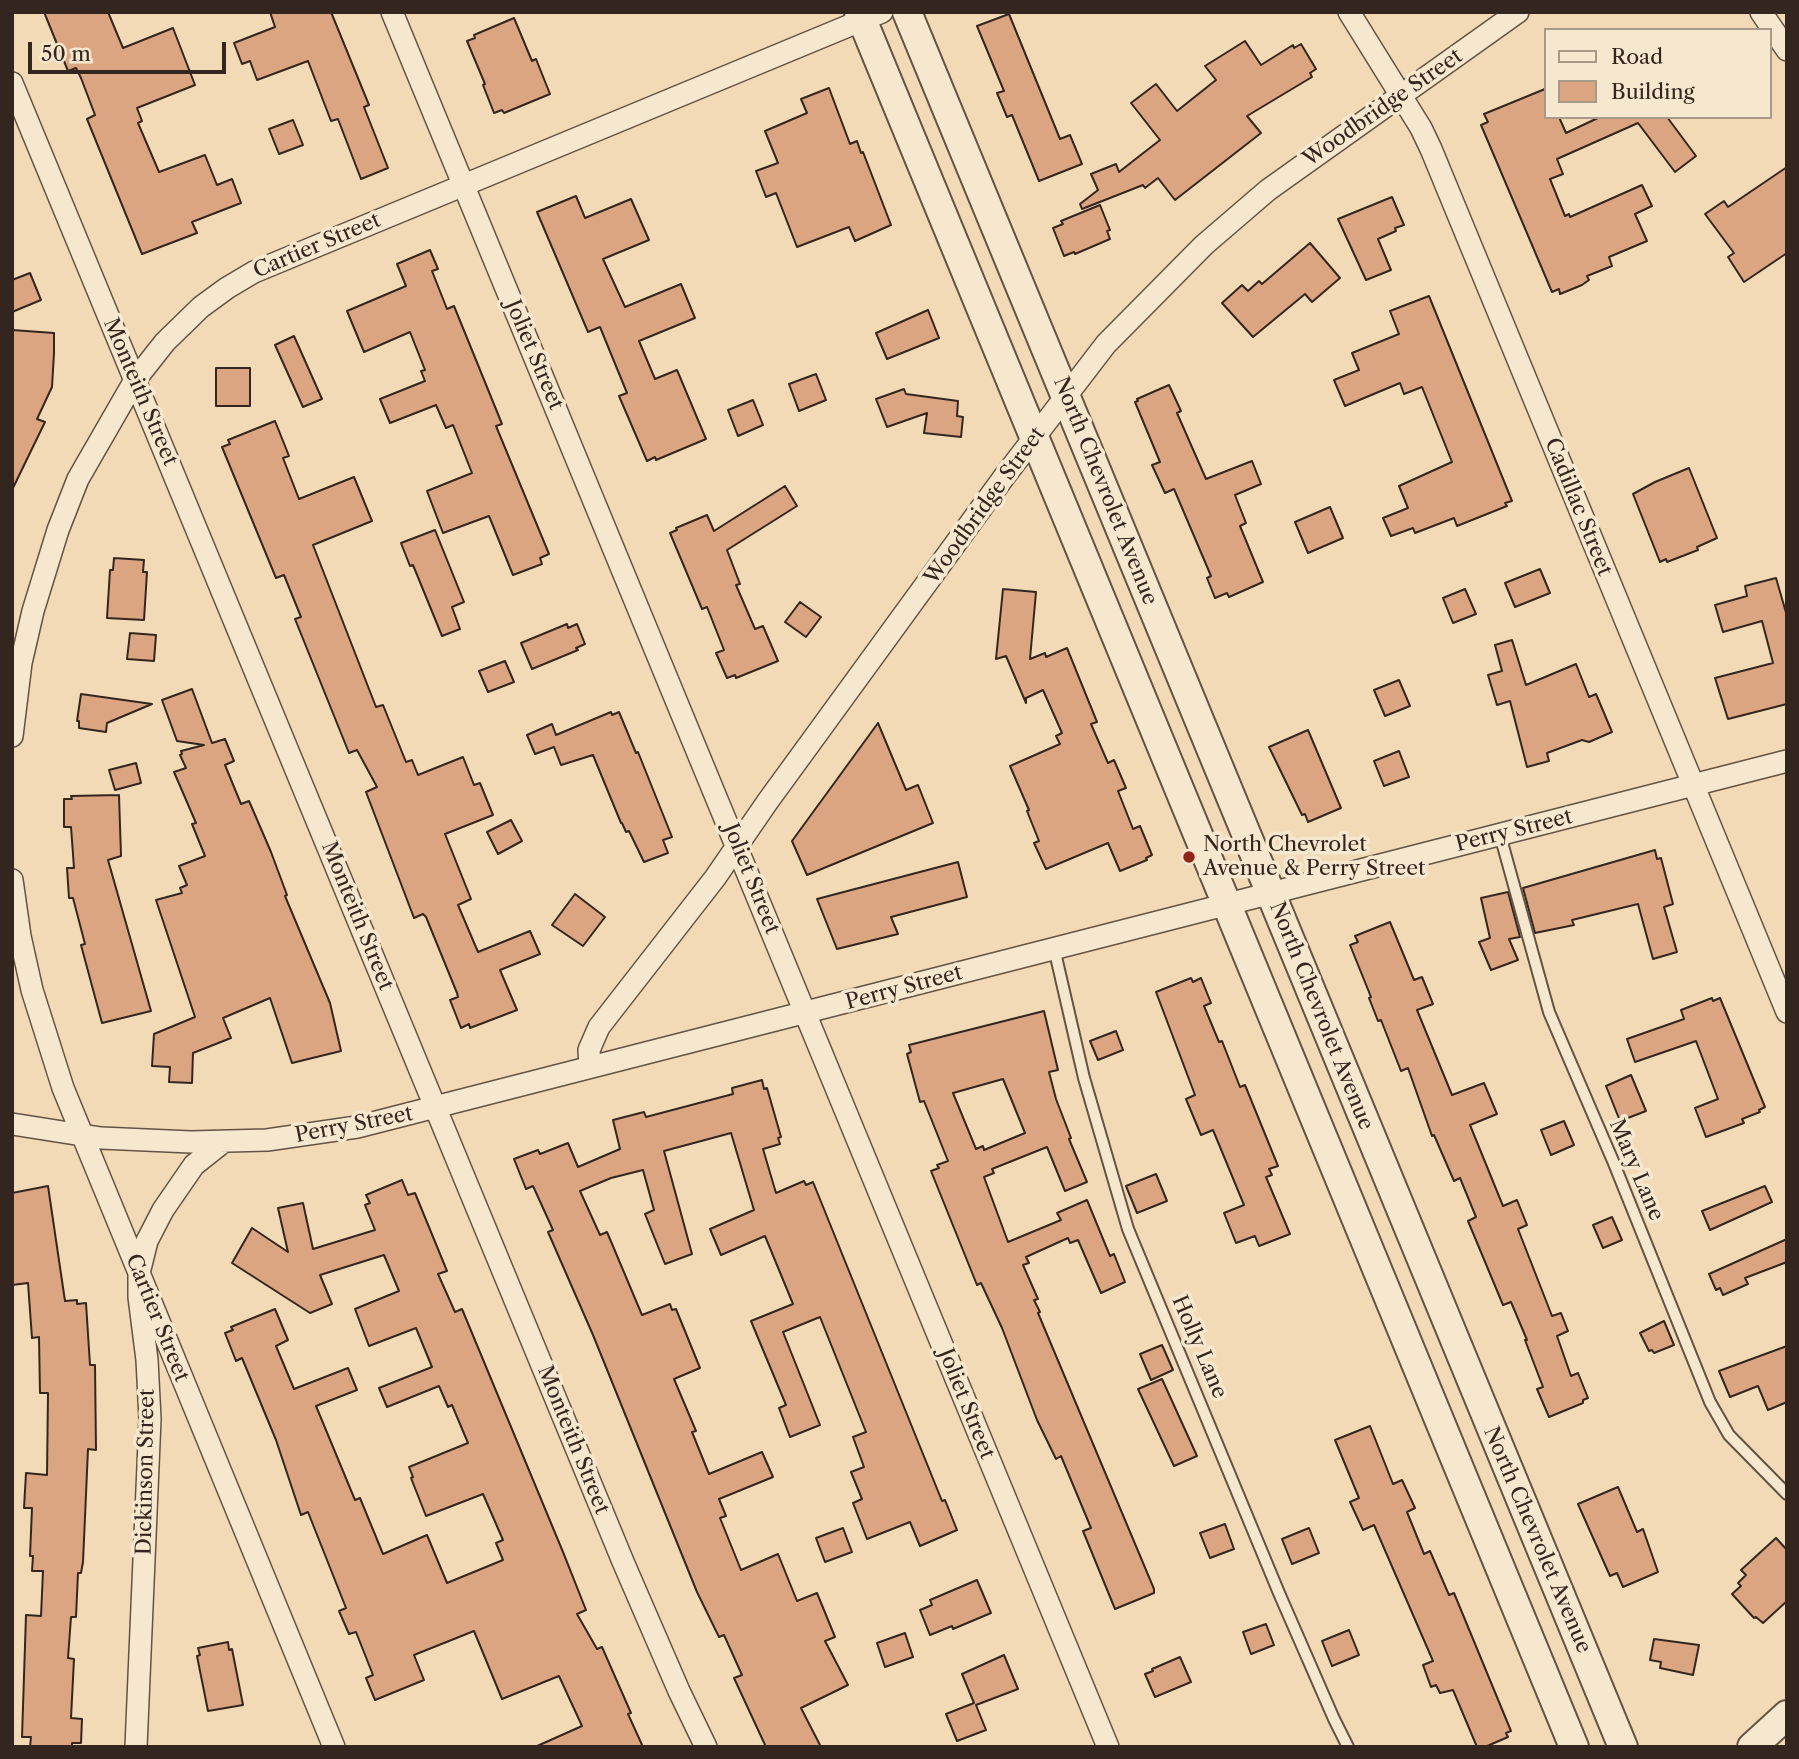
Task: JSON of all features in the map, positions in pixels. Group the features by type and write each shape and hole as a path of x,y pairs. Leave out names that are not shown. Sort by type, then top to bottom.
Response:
{"street":[{"name":"Joliet Street","path":"392,12 1108,1747"},
{"name":"North Chevrolet Avenue","path":"907,12 1623,1747"},
{"name":"Cadillac Street","path":"1349,12 1431,149 1787,1012"},
{"name":"Woodbridge Street","path":"590,1067 589,1050 599,1027 738,846 1034,437 1119,330 1225,226 1291,172 1518,12"},
{"path":"1761,12 1787,50"},
{"name":"Cartier Street","path":"12,736 26,644 40,585 78,479 135,380 185,321 240,280 868,15"},
{"name":"North Chevrolet Avenue","path":"868,15 1034,437 1574,1747"},
{"name":"Monteith Street","path":"12,83 624,1564 706,1747"},
{"name":"Perry Street","path":"12,1124 142,1141 223,1142 311,1135 357,1127 1787,761"},
{"name":"Cartier Street","path":"12,880 20,936 40,1021 82,1135 334,1747"},
{"name":"Dickinson Street","path":"136,1747 150,1419 139,1273 147,1241 163,1210 194,1165 223,1142"},
{"path":"1415,1361 1456,1344"},
{"path":"1752,1747 1787,1715"}],"lane":[{"name":"Mary Lane","path":"1500,835 1549,1012 1613,1161 1710,1402 1729,1435 1787,1494"},
{"name":"Holly Lane","path":"1054,948 1084,1077 1128,1229 1279,1593 1348,1747"}],"building":[{"path":"44,12 108,12 123,48 173,28 195,85 137,108 142,121 138,123 159,172 205,155 217,185 232,179 241,203 192,222 197,233 142,254 87,119 95,115 81,78 76,68 68,71"},
{"path":"270,12 331,12 369,105 364,107 388,168 361,179 338,119 331,121 308,61 257,80 250,61 242,64 234,43 275,27"},
{"path":"1009,14 1060,139 1070,135 1082,164 1039,181 1012,115 1007,117 997,93 1004,91 977,26"},
{"path":"514,18 532,61 536,59 550,94 504,113 502,110 494,113 467,41 475,38 474,35"},
{"path":"1245,41 1261,65 1293,45 1294,48 1301,44 1316,69 1310,73 1312,77 1247,116 1261,133 1175,200 1158,178 1145,188 1143,185 1082,209 1080,204 1098,190 1091,174 1116,164 1119,172 1160,140 1131,103 1156,84 1177,111 1216,80 1205,66"},
{"path":"829,88 850,144 857,141 861,153 863,152 891,225 855,241 849,227 797,247 776,193 766,197 756,171 778,163 765,131 807,113 801,99"},
{"path":"1544,89 1544,119 1560,119 1566,133 1596,119 1668,119 1696,156 1675,172 1638,123 1557,159 1563,174 1550,179 1565,216 1569,214 1570,217 1642,185 1652,206 1635,214 1647,241 1609,257 1612,266 1587,276 1589,280 1582,285 1560,294 1559,289 1552,292 1481,125 1488,122 1484,114"},
{"path":"293,120 303,145 279,154 269,129"},
{"path":"1787,167 1787,253 1744,282 1728,257 1734,253 1705,214 1724,201 1728,207"},
{"path":"576,196 585,218 631,199 649,240 603,259 625,307 681,284 695,318 639,341 655,379 677,370 706,439 656,460 655,457 647,461 619,396 627,393 600,327 588,332 537,212"},
{"path":"1392,197 1404,225 1378,239 1391,270 1366,280 1338,219"},
{"path":"1100,205 1110,230 1107,231 1110,239 1064,256 1053,228 1063,224 1061,221"},
{"path":"1310,243 1340,278 1312,302 1305,294 1253,337 1222,303 1242,285 1248,291 1259,281 1262,284"},
{"path":"430,250 438,269 432,271 447,309 454,306 502,424 496,426 549,554 540,558 542,564 513,575 489,516 443,533 427,491 472,473 453,425 446,428 436,405 390,423 380,399 425,381 421,371 425,370 410,332 364,352 347,311 406,286 397,264"},
{"path":"30,273 41,300 12,312 12,280"},
{"path":"1429,296 1512,501 1505,503 1507,506 1457,526 1454,518 1415,533 1413,528 1391,536 1383,518 1408,508 1399,486 1452,462 1422,387 1404,394 1400,383 1345,406 1334,380 1359,370 1352,353 1399,334 1390,311"},
{"path":"928,310 939,338 887,359 876,333"},
{"path":"12,330 54,333 54,353 52,387 37,419 45,422 12,490"},
{"path":"294,336 322,399 303,407 275,345"},
{"path":"216,368 250,368 250,406 216,406"},
{"path":"816,374 826,400 799,411 789,384"},
{"path":"1169,385 1181,411 1177,413 1206,479 1252,461 1261,484 1235,495 1246,523 1240,526 1263,582 1229,597 1227,593 1215,598 1207,578 1211,576 1174,489 1165,493 1152,465 1160,462 1135,402"},
{"path":"904,389 906,394 958,401 957,416 963,417 961,437 924,433 927,413 887,427 876,399"},
{"path":"753,400 763,425 738,436 728,410"},
{"path":"275,421 289,456 283,458 299,499 354,477 372,521 313,545 376,707 383,705 406,762 412,760 418,775 463,757 474,785 480,783 493,815 445,834 471,899 458,905 478,952 530,931 540,954 500,970 517,1010 470,1028 469,1024 461,1028 450,1000 458,997 457,993 426,917 423,914 414,918 366,792 377,787 357,750 349,753 295,619 301,617 284,575 276,578 222,447 230,444 228,440"},
{"path":"1689,468 1717,538 1697,547 1698,550 1667,562 1666,559 1660,562 1633,494"},
{"path":"785,486 797,506 727,550 740,584 736,585 755,629 763,626 778,661 736,678 735,675 727,678 716,653 724,650 707,607 702,609 670,533 707,515 714,531"},
{"path":"1330,507 1343,538 1308,553 1295,522"},
{"path":"435,530 464,602 452,607 460,629 442,636 413,565 410,566 401,543"},
{"path":"114,558 144,560 143,572 147,572 144,620 107,618 110,570 113,570"},
{"path":"1540,569 1550,593 1515,607 1505,583"},
{"path":"1776,578 1787,616 1787,704 1728,719 1715,678 1773,663 1762,621 1723,632 1715,605 1747,596 1745,586"},
{"path":"1003,589 1036,592 1030,659 1045,653 1046,657 1067,648 1097,722 1091,724 1108,763 1114,760 1126,788 1118,791 1133,829 1140,826 1152,855 1146,858 1147,860 1120,871 1108,843 1046,869 1034,843 1039,841 1027,811 1029,810 1010,766 1060,744 1056,736 1062,733 1043,690 1026,698 1026,703 1006,656 996,659"},
{"path":"1465,589 1476,614 1453,623 1443,598"},
{"path":"800,602 821,617 806,637 785,622"},
{"path":"567,624 568,628 577,624 585,644 576,648 578,650 532,669 521,643"},
{"path":"130,633 156,635 154,661 127,659"},
{"path":"1512,640 1526,685 1576,664 1589,697 1596,694 1612,732 1589,742 1582,740 1547,753 1549,761 1527,767 1510,701 1497,705 1488,675 1502,671 1495,645"},
{"path":"505,661 514,682 488,692 479,671"},
{"path":"1399,680 1410,706 1385,716 1374,690"},
{"path":"192,689 212,743 225,739 234,761 225,765 241,804 249,801 271,852 287,895 285,896 330,1003 341,1051 292,1063 270,998 223,1018 231,1038 193,1053 192,1083 169,1082 170,1067 152,1066 154,1034 195,1017 156,900 182,893 180,888 187,885 179,866 205,856 192,824 196,823 174,772 186,768 181,751 204,745 177,741 162,700"},
{"path":"81,694 152,704 107,723 106,732 79,728 77,721"},
{"path":"611,712 612,715 619,712 672,837 663,840 668,853 644,862 629,831 626,832 621,823 593,755 561,765 554,747 535,754 527,735 552,724 556,735"},
{"path":"878,723 906,790 918,785 933,823 807,875 792,841"},
{"path":"1308,730 1341,808 1308,822 1269,747"},
{"path":"1399,751 1409,777 1384,786 1374,761"},
{"path":"136,763 141,783 115,790 109,770"},
{"path":"119,795 121,856 108,860 151,1011 102,1023 81,945 85,944 73,898 69,898 67,868 74,868 71,827 64,827 64,799 72,799 71,796"},
{"path":"511,820 522,841 498,854 487,832"},
{"path":"1655,850 1657,859 1661,858 1673,904 1664,907 1677,952 1653,959 1638,904 1572,920 1574,925 1535,933 1523,888"},
{"path":"958,862 967,897 891,917 898,934 837,949 817,899"},
{"path":"1508,892 1520,937 1509,939 1518,960 1491,970 1479,942 1490,938 1481,898"},
{"path":"575,894 605,917 583,946 552,925"},
{"path":"1390,922 1414,980 1422,977 1433,1004 1417,1010 1452,1095 1484,1083 1497,1114 1470,1125 1503,1206 1517,1200 1527,1225 1518,1229 1552,1316 1561,1313 1568,1331 1557,1336 1571,1376 1578,1373 1588,1398 1583,1400 1583,1403 1549,1417 1537,1389 1543,1387 1527,1340 1511,1302 1503,1305 1468,1221 1476,1217 1460,1178 1454,1181 1434,1135 1432,1136 1408,1068 1401,1071 1381,1020 1378,1021 1350,945 1358,942 1355,936"},
{"path":"1191,978 1193,982 1201,978 1211,1003 1204,1006 1219,1042 1222,1041 1240,1087 1245,1085 1278,1166 1269,1169 1272,1175 1266,1177 1290,1234 1259,1246 1255,1236 1236,1243 1224,1213 1244,1205 1213,1130 1201,1135 1186,1099 1195,1095 1156,992"},
{"path":"1712,998 1713,1001 1720,998 1765,1107 1759,1110 1760,1112 1742,1119 1744,1123 1706,1137 1695,1108 1718,1099 1696,1041 1635,1062 1627,1039 1684,1019 1681,1010"},
{"path":"1044,1011 1058,1070 1049,1072 1071,1138 1069,1139 1087,1182 1065,1191 1047,1147 992,1169 994,1173 984,1177 1008,1242 1061,1220 1057,1213 1087,1200 1110,1256 1114,1254 1125,1282 1101,1293 1078,1240 1070,1243 1068,1238 1026,1257 1029,1263 1023,1265 1038,1299 1034,1300 1040,1312 1038,1313 1154,1589 1154,1593 1115,1609 1083,1531 1091,1528 1061,1456 1056,1459 1037,1420 1002,1328 981,1283 977,1285 931,1171 939,1168 937,1165 948,1161 924,1101 920,1102 907,1054 911,1052 909,1045","holes":["1003,1079 1025,1133 984,1150 983,1146 976,1149 953,1093"]},
{"path":"1116,1031 1123,1050 1098,1060 1090,1041"},
{"path":"1631,1075 1646,1111 1620,1121 1606,1086"},
{"path":"762,1080 764,1089 767,1088 781,1137 778,1138 780,1144 763,1149 776,1193 804,1181 806,1185 813,1182 942,1501 945,1500 957,1530 920,1546 910,1522 867,1539 853,1503 862,1499 851,1472 864,1467 853,1437 866,1432 820,1317 783,1332 820,1425 790,1437 779,1408 786,1405 751,1321 793,1304 765,1236 721,1255 710,1229 754,1210 731,1133 664,1151 692,1254 665,1264 645,1214 654,1210 643,1170 611,1178 580,1191 600,1235 607,1232 642,1315 670,1304 672,1310 676,1309 700,1368 674,1379 696,1431 692,1432 709,1474 762,1452 773,1477 719,1499 726,1516 720,1518 741,1570 778,1554 797,1601 817,1593 835,1637 825,1641 848,1685 801,1708 821,1747 766,1747 734,1678 742,1675 724,1635 719,1637 697,1592 593,1335 548,1232 553,1230 533,1186 526,1189 514,1159 538,1150 540,1154 568,1143 578,1167 620,1149 613,1120 644,1112 646,1117 733,1094 732,1088"},
{"path":"1564,1121 1574,1145 1551,1155 1541,1130"},
{"path":"1156,1174 1167,1201 1137,1213 1126,1186"},
{"path":"402,1180 408,1195 415,1193 447,1271 438,1274 455,1312 462,1309 563,1552 586,1610 577,1614 597,1649 602,1647 643,1747 535,1747 582,1726 559,1676 502,1699 474,1631 414,1655 424,1680 375,1700 366,1678 373,1675 356,1632 349,1634 339,1611 346,1608 308,1512 301,1515 276,1440 242,1358 236,1361 225,1333 233,1330 231,1327 275,1309 288,1340 276,1346 294,1389 348,1368 357,1390 316,1406 355,1500 360,1498 383,1554 427,1535 447,1583 503,1560 496,1543 503,1540 483,1494 426,1516 411,1478 413,1477 409,1467 468,1443 452,1405 448,1407 439,1386 387,1407 379,1388 432,1367 416,1328 369,1346 355,1309 399,1291 384,1255 320,1275 332,1304 310,1313 232,1263 252,1228 288,1252 278,1208 303,1203 313,1249 375,1230 365,1205 370,1203 366,1195"},
{"path":"48,1186 65,1301 77,1300 77,1304 86,1303 90,1365 95,1365 96,1450 88,1449 83,1562 81,1573 78,1573 76,1617 71,1617 68,1658 74,1659 71,1718 82,1719 81,1743 72,1743 72,1747 30,1747 31,1737 22,1737 26,1615 41,1616 43,1571 32,1571 32,1508 24,1508 26,1473 47,1475 48,1393 40,1393 39,1337 32,1338 28,1283 12,1285 12,1193"},
{"path":"1765,1186 1772,1202 1710,1230 1702,1211"},
{"path":"1612,1217 1622,1240 1603,1248 1593,1225"},
{"path":"1787,1239 1787,1262 1745,1278 1748,1284 1723,1295 1720,1288 1716,1290 1709,1274"},
{"path":"1664,1321 1674,1345 1654,1353 1649,1351 1640,1333"},
{"path":"1162,1345 1173,1370 1151,1380 1140,1354"},
{"path":"1787,1346 1787,1402 1768,1410 1758,1386 1730,1397 1719,1371"},
{"path":"1162,1379 1197,1456 1174,1466 1138,1389"},
{"path":"1370,1426 1393,1484 1402,1480 1415,1508 1407,1512 1424,1554 1430,1551 1449,1595 1454,1593 1511,1731 1506,1733 1508,1737 1485,1747 1477,1747 1453,1690 1440,1693 1436,1685 1431,1687 1423,1665 1433,1661 1374,1525 1363,1530 1350,1502 1359,1498 1335,1440"},
{"path":"1618,1487 1637,1532 1643,1529 1658,1572 1623,1587 1617,1573 1610,1576 1578,1504"},
{"path":"1225,1524 1234,1549 1210,1558 1200,1533"},
{"path":"843,1528 852,1552 825,1562 816,1538"},
{"path":"1309,1528 1319,1553 1292,1564 1282,1539"},
{"path":"1776,1538 1787,1550 1787,1601 1763,1623 1754,1618 1732,1594 1741,1586 1738,1583 1746,1575 1741,1570"},
{"path":"977,1580 991,1613 953,1629 952,1626 930,1635 920,1610 932,1605 930,1600"},
{"path":"1266,1624 1274,1645 1251,1654 1243,1632"},
{"path":"1349,1630 1359,1655 1332,1666 1322,1641"},
{"path":"905,1633 913,1657 885,1667 877,1643"},
{"path":"1654,1639 1699,1645 1693,1675 1660,1668 1661,1662 1650,1660"},
{"path":"228,1642 229,1650 232,1649 243,1705 208,1711 197,1656 200,1655 198,1648"},
{"path":"1004,1655 1018,1689 976,1705 986,1730 957,1741 946,1714 974,1703 962,1674"},
{"path":"1180,1657 1191,1682 1155,1697 1145,1674"}],"place":[{"name":"North Chevrolet Avenue & Perry Street","path":"1189,857"}]}
